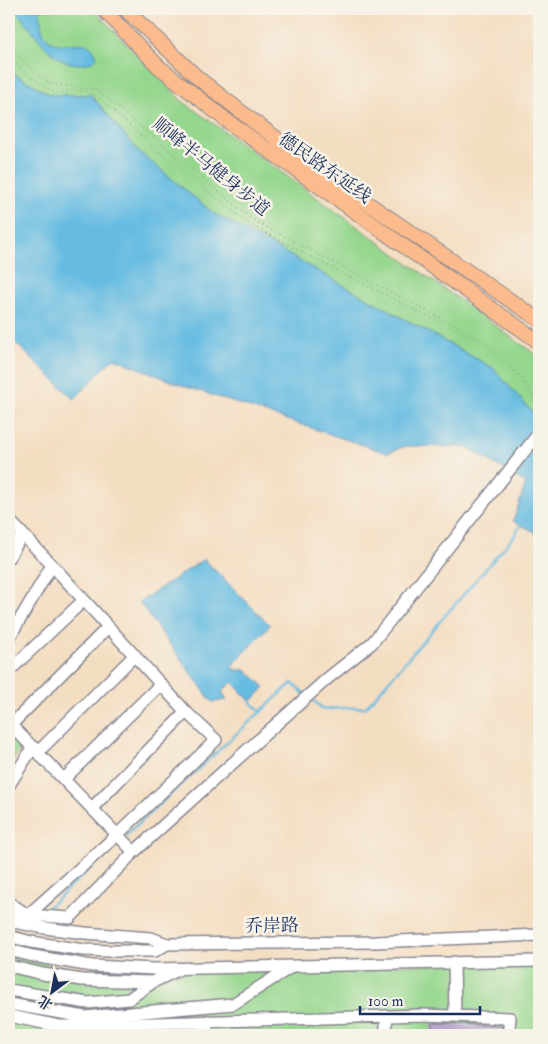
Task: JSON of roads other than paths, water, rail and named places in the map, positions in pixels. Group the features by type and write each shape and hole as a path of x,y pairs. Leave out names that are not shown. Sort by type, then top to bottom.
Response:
{"main road":[{"name":"德民路东延线","path":"103,9 158,66 230,123 539,342"},
{"name":"德民路东延线","path":"124,9 198,78 253,121 322,172 539,320"}],"street":[{"path":"59,930 131,850 328,678 372,643 539,433"},
{"path":"9,520 186,712 216,740 117,835 28,915"},
{"path":"9,557 22,535"},
{"path":"9,638 52,565"},
{"path":"9,671 84,600"},
{"path":"108,627 10,724 131,850"},
{"path":"9,786 13,772 35,749 135,655"},
{"path":"64,779 161,684"},
{"path":"92,808 186,712"},
{"path":"9,903 28,915"},
{"path":"9,920 28,915 70,918"},
{"path":"9,920 59,930 151,938 168,944"},
{"name":"乔岸路","path":"9,936 31,942 110,952 154,950 168,944 374,942 539,934"},
{"path":"9,950 92,966 154,969 539,961"},
{"path":"454,962 455,1016"},
{"path":"9,966 82,980 153,982"},
{"path":"9,1004 84,1017 233,1004 292,966"},
{"path":"9,990 88,1003 129,999 153,982 183,968"},
{"path":"9,1016 59,1026 387,1016 510,1018 508,1035"},
{"path":"385,1035 387,1016"},
{"path":"205,1035 208,1021"}],"water":[{"path":"12,9 39,9 43,32 51,41 58,44 80,43 86,45 92,49 97,57 85,64 68,62 58,58"},
{"path":"9,71 51,95 91,95 138,151 213,213 493,368 539,420 539,541 535,532 513,521 526,483 467,447 406,446 387,453 181,385 114,358 74,399 9,337"},
{"path":"204,559 270,625 231,667 236,670 246,670 265,687 251,702 232,682 222,691 227,700 212,702 139,602"}],"waterway":[{"path":"310,698 323,709 366,707 515,535 522,522"},
{"path":"125,836 292,683 306,695"},
{"path":"251,702 261,712"},
{"path":"46,909 119,842"}]}
